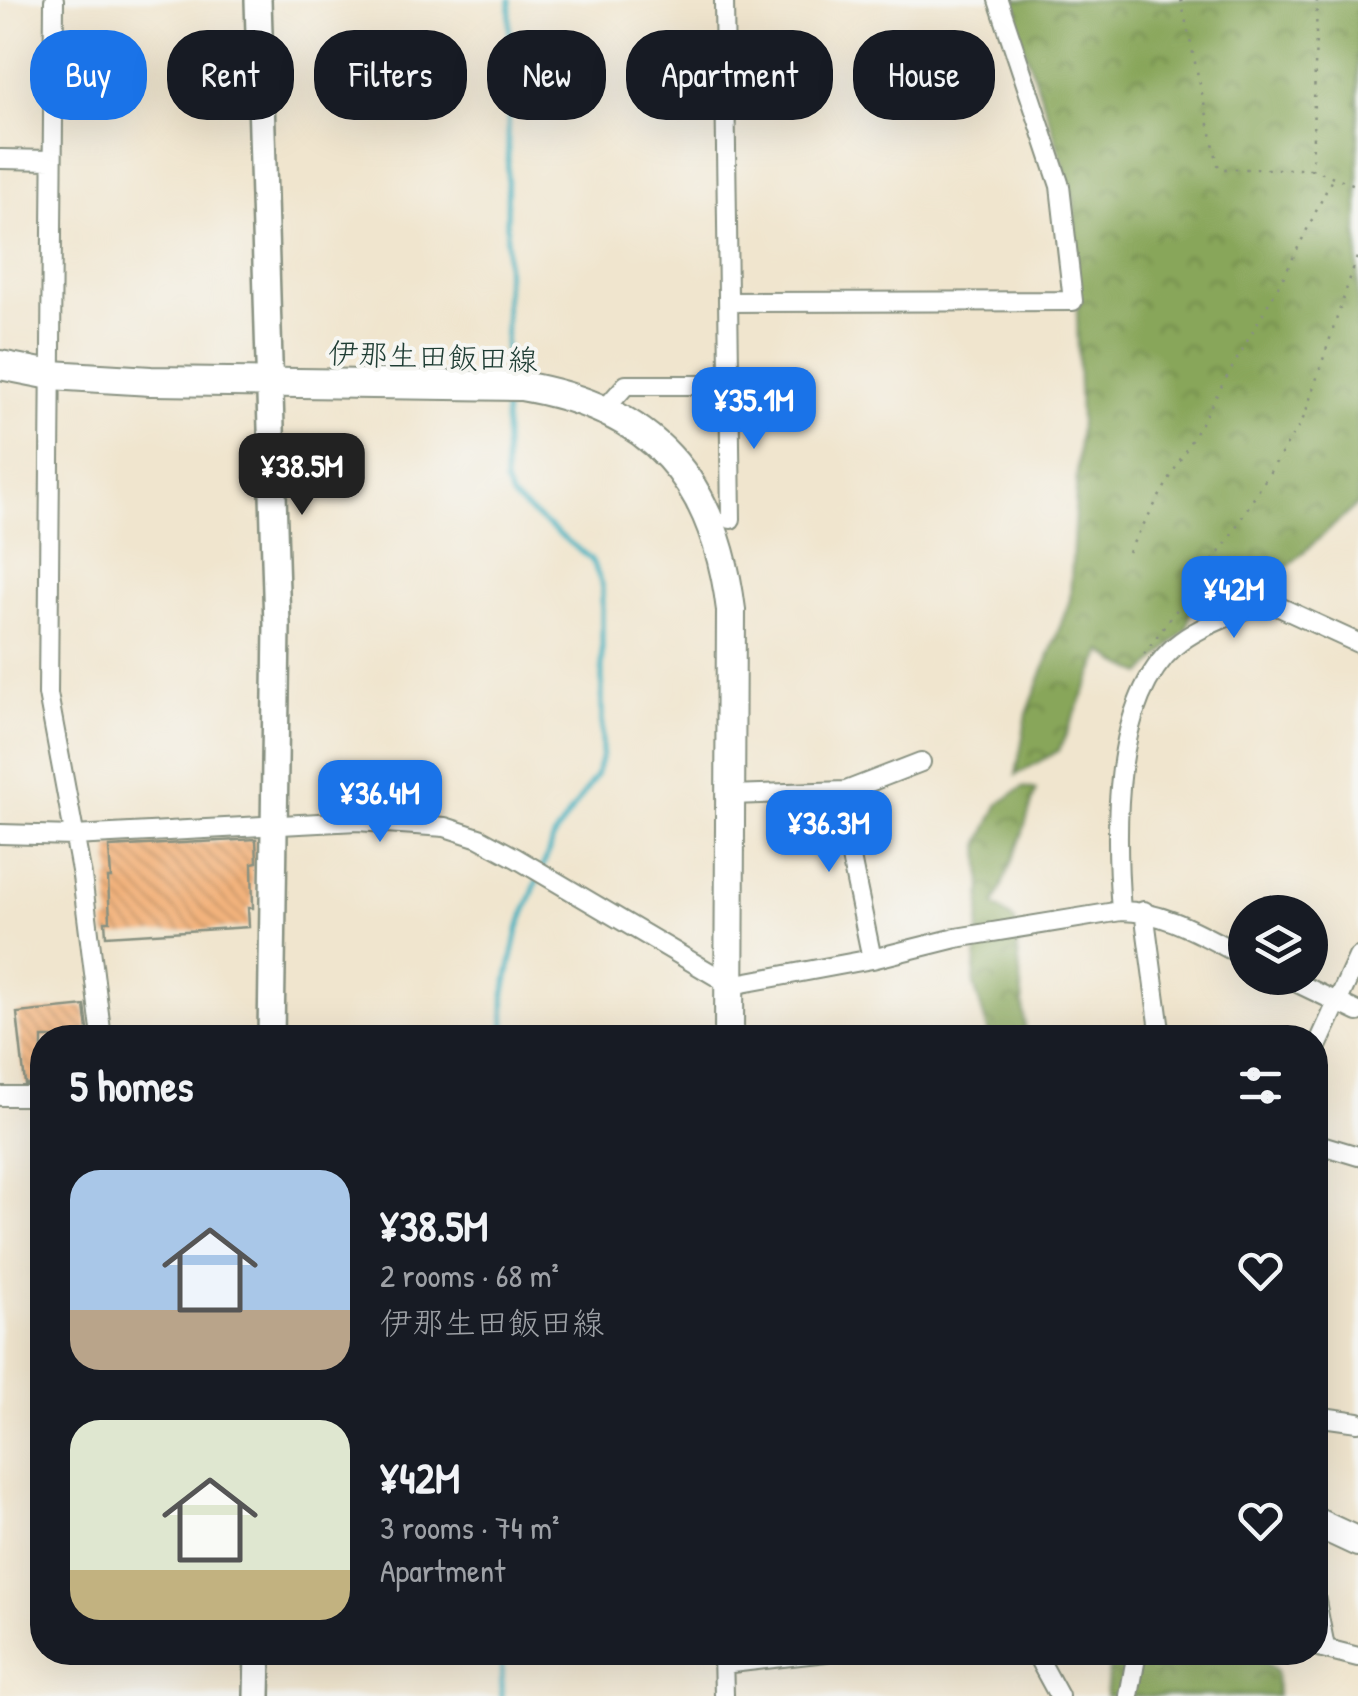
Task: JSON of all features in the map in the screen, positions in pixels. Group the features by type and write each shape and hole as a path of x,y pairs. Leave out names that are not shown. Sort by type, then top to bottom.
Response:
{"main road":[{"name":"伊那生田飯田線","path":"0,365 51,375 272,384 521,386 562,393 604,410 648,438 696,491 719,540 732,610 729,1025"},
{"path":"1328,1528 1358,1542"}],"street":[{"path":"54,0 48,694 82,876 100,1025"},
{"path":"258,0 277,625 271,1025"},
{"path":"724,0 731,519"},
{"path":"730,302 1073,301 1060,186 998,0"},
{"path":"0,159 52,160"},
{"path":"604,410 626,384 730,385"},
{"path":"1121,911 1117,814 1131,721 1146,684 1175,646 1264,600 1358,642"},
{"path":"731,794 846,792 921,762"},
{"path":"846,792 841,808 872,959"},
{"path":"0,834 74,836 275,822 401,822 445,827 478,838 731,985 872,959 956,938 1121,911 1163,916 1228,948"},
{"path":"1144,911 1158,1025"},
{"path":"1327,1025 1358,956"},
{"path":"1323,995 1358,1012"},
{"path":"0,1096 30,1096"},
{"path":"1328,1147 1358,1156"},
{"path":"1328,1418 1358,1422"},
{"path":"1328,1649 1358,1656"},
{"path":"257,1696 258,1665"},
{"path":"723,1665 724,1696"},
{"path":"1043,1665 1059,1696"},
{"path":"1129,1696 1134,1665"}],"path":[{"path":"1181,0 1219,170 1312,169 1358,186"},
{"path":"1312,169 1318,0"},
{"path":"1128,552 1284,276 1333,177"},
{"path":"1140,660 1226,543 1304,417 1358,254"}],"green space":[{"path":"1007,0 1358,0 1358,504 1270,582 1251,579 1192,607 1187,628 1143,674 1103,651 1059,750 1016,775 1027,714 1070,600 1080,421 1074,201"},
{"path":"1023,787 1036,790 994,905 1015,921 1025,1025 986,1025 974,985 982,886 980,843 999,804"},
{"path":"1110,1665 1269,1665 1276,1670 1277,1696 1106,1696"}],"building":[{"path":"256,839 249,927 106,936 105,921 110,921 109,847"},
{"path":"85,1006 87,1025 30,1025 30,1084 25,1084 17,1013"}],"waterway":[{"path":"505,375 510,0"},
{"path":"505,396 505,483 512,498 591,559 602,584 602,756 596,776 555,835 518,930 504,996 505,1025"},
{"path":"501,1696 502,1665"}]}
